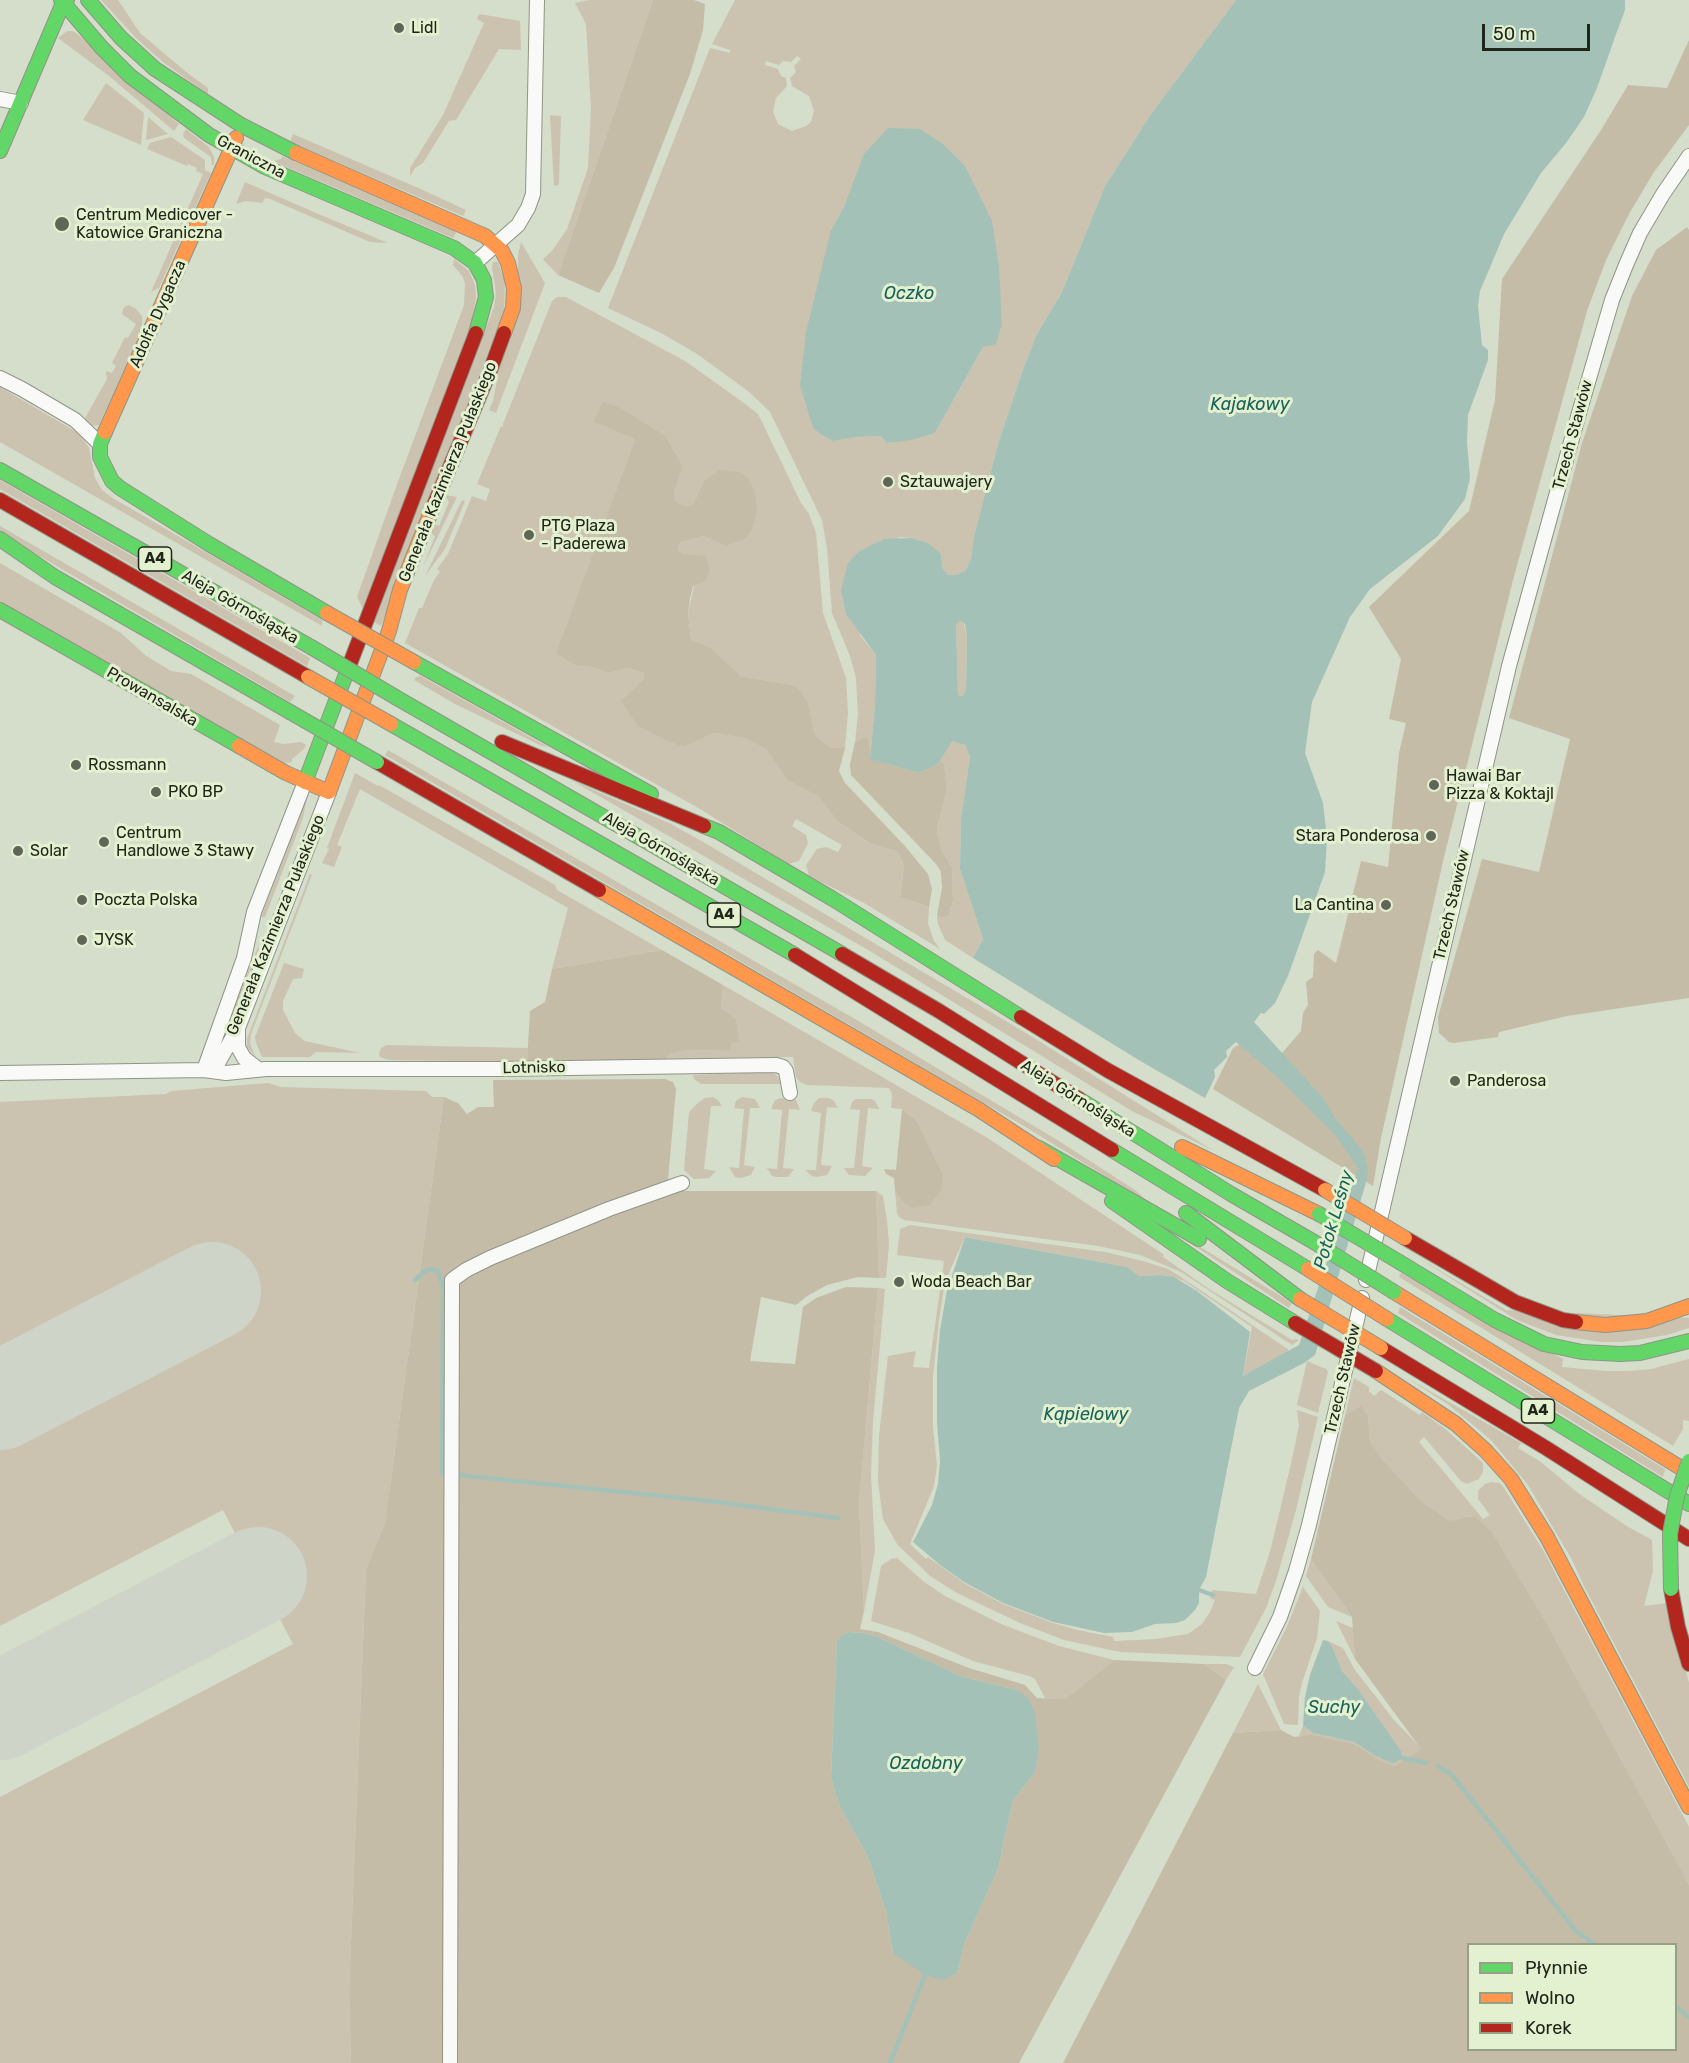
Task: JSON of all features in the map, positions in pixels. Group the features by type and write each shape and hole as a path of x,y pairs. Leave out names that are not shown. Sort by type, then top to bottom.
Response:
{"main road":[{"name":"Graniczna","path":"88,0 121,38 148,64 241,125 283,147 479,232 496,244"},
{"name":"Graniczna","path":"64,1 102,48 130,76 179,114 231,149 265,167 454,248 475,263"},
{"path":"0,151 64,1"},
{"name":"Adolfa Dygacza","path":"100,444 241,125"},
{"name":"Generała Kazimierza Pułaskiego","path":"329,792 389,631 400,590 512,313 514,297 511,272 496,244"},
{"name":"Generała Kazimierza Pułaskiego","path":"305,782 482,318 486,297 485,289 481,273 475,263"},
{"path":"100,444 100,458 112,481 209,544 414,662 719,832 833,899 1107,1070 1325,1190 1515,1302 1563,1320 1605,1325 1647,1321 1689,1306"},
{"name":"Aleja Górnośląska","path":"0,470 492,750 929,1005 1231,1194 1314,1242 1689,1473"},
{"name":"A4","path":"0,500 795,956 923,1032 1689,1504"},
{"path":"0,539 55,577"},
{"path":"0,548 55,577 920,1075 1039,1148 1114,1189 1300,1299 1546,1448 1689,1539"},
{"name":"Prowansalska","path":"0,610 305,782 329,792"},
{"path":"397,698 719,832"},
{"path":"1107,1070 1188,1131"},
{"path":"1084,1103 1189,1150 1319,1214"},
{"path":"1053,1114 1300,1299"},
{"path":"1207,1144 1495,1320 1544,1344 1582,1352 1620,1354 1640,1353 1689,1341"},
{"path":"1039,1148 1227,1281 1376,1371 1456,1424 1486,1451 1511,1479 1547,1537 1689,1807"},
{"path":"1689,1461 1677,1496 1670,1534 1671,1588 1678,1627 1689,1664"}],"street":[{"path":"475,263 522,219 533,194 537,0"},
{"path":"0,99 21,103"},
{"name":"Trzech Stawów","path":"1255,1668 1290,1592 1309,1525 1509,666 1579,413 1612,300 1626,265 1640,233 1689,156"},
{"path":"0,378 22,388 75,420 100,444"},
{"name":"Generała Kazimierza Pułaskiego","path":"204,1070 244,958 254,912 305,782"},
{"name":"Generała Kazimierza Pułaskiego","path":"204,1070 218,1063 238,1028 329,792"},
{"path":"238,1028 238,1047 244,1058 258,1069"},
{"name":"Lotnisko","path":"0,1073 204,1070 226,1073 258,1069 522,1069 776,1065 783,1067 786,1071 790,1093"},
{"path":"450,2063 452,1280 465,1270 490,1258 609,1209 682,1183"}],"shaded area":[{"path":"101,0 118,0 140,33 208,88 208,93 163,62 138,40"},
{"path":"589,0 653,0 558,275 543,259 552,251 567,229 588,168 591,108 586,24 575,3"},
{"path":"653,0 694,0 705,4 703,30 690,74 614,268 599,293 558,275"},
{"path":"735,0 1236,0 1151,114 1105,186 1062,292 1036,336 1022,372 999,441 974,536 971,559 966,570 957,575 948,575 928,543 899,537 860,635 876,655 875,705 870,759 863,737 855,742 858,714 856,678 850,656 832,613 827,548 822,520 770,412 748,391 697,354 663,334 608,308 710,48 730,53 730,50 712,44","holes":["797,56 801,59 794,66 796,72 790,78 792,86 809,96 814,111 811,122 792,131 778,124 773,112 776,98 787,86 786,78 781,76 778,69 765,65 766,61 779,65 783,61 791,62","844,207 1000,300 1002,324 989,344 983,347 935,433 886,443 881,436 834,441 831,230"]},
{"path":"479,14 520,21 521,50 499,49 456,120 449,121 423,163 415,168 410,176 410,168 443,115 484,23 477,19"},
{"path":"67,31 73,31 80,36 179,124 174,131 109,76 58,38"},
{"path":"1689,40 1689,125 1654,172 1629,214 1606,260 1587,311 1513,580 1444,857 1381,1138 1373,1186 1213,1089 1233,1048 1245,1041 1265,1063 1283,1052 1301,1031 1303,1013 1308,1005 1306,982 1313,977 1314,954 1318,950 1336,963 1361,861 1388,867 1399,753 1406,723 1389,719 1401,659 1369,607 1469,511 1495,400 1502,279 1601,130 1628,85 1667,88"},
{"path":"106,83 144,113 141,145 83,120"},
{"path":"550,115 561,116 559,183 557,186 554,185"},
{"path":"148,117 168,134 146,140"},
{"path":"186,129 209,147 214,157 214,165 212,165 211,157 184,138 183,134"},
{"path":"293,134 466,210 463,216 290,142"},
{"path":"171,137 205,160 205,170 211,173 159,288 151,292 203,174 196,171 197,168 147,149 150,143"},
{"path":"282,156 457,231 453,238 275,162"},
{"path":"245,182 388,243 370,242 270,199 265,198 262,203 246,201 236,204"},
{"path":"1687,227 1689,230 1689,998 1567,1016 1499,1032 1498,1037 1449,1042 1439,1033 1438,1017 1482,859 1539,872 1570,739 1509,718 1582,443 1632,296 1656,250"},
{"path":"521,242 545,283 496,413 489,410 493,401"},
{"path":"454,259 469,271 475,285 476,298 471,324 363,609 357,597 464,305 465,284 463,277 453,265"},
{"path":"493,262 498,262 505,281 504,312 381,626 374,622 494,307 496,293"},
{"path":"557,297 566,297 685,361 758,414 801,503 809,514 816,533 823,613 846,678 848,713 845,748 831,748 815,735 808,702 797,686 741,676 710,647 691,639 688,612 694,586 684,554 678,550 679,543 703,536 725,546 704,481 693,504 686,506 680,504 674,499 674,492 683,467 603,404 595,422 635,439 557,654 577,666 592,667 609,673 627,668 644,673 644,679 685,747 714,733 744,738 766,749 787,780 819,797 837,821 871,844 896,851 904,867 900,897 929,907 928,923 934,941 940,949 864,903 809,876 806,865 817,849 826,847 838,852 842,845 796,819 792,826 806,835 808,843 799,861 788,864 700,809 405,643 419,608 422,608 440,572 437,569 448,554 472,496 486,501 490,489 477,484 501,426 503,427 552,301"},
{"path":"129,305 142,316 142,330 99,425 91,426 85,418 107,379 107,371 112,373 116,366 112,363 125,337 128,338 136,324 122,314 124,307"},
{"path":"0,387 80,434 89,448 95,478 102,490 111,497 322,620 322,626 0,442"},
{"path":"603,401 622,409 665,436 683,467 674,492 674,499 680,504 686,506 693,504 704,481 720,470 739,472 748,478 755,491 757,510 752,530 743,540 725,546 703,536 679,543 678,550 684,554 705,556 710,569 705,581 693,586 688,612 691,639 710,647 741,676 797,686 808,702 815,735 831,748 845,748 839,771 845,783 904,845 928,874 932,889 929,907 900,897 904,867 896,851 871,844 837,821 819,797 787,780 766,749 744,738 714,733 685,747 667,741 638,726 621,701 644,679 644,673 627,668 609,673 592,667 577,666 556,654 635,439 594,422"},
{"path":"0,480 310,658 307,666 0,489"},
{"path":"445,495 457,497 423,567 435,536 431,533 435,524 439,526 449,502"},
{"path":"462,500 465,501 445,549 425,576"},
{"path":"0,526 295,696 290,702 0,533"},
{"path":"0,563 121,633 145,655 171,671 191,674 280,725 274,742 284,744 301,742 306,745 304,749 292,759 292,762 285,763 0,602"},
{"path":"960,621 964,624 967,636 966,690 962,696 958,695 956,624"},
{"path":"419,675 548,747 455,704 414,680"},
{"path":"863,737 868,739 871,759 919,773 938,764 940,760 944,764 947,789 937,829 941,849 952,867 953,901 949,915 942,918 937,915 942,888 941,872 936,864 851,775 850,764 855,742"},
{"path":"952,740 965,745 970,757 961,818 960,869 983,939 973,958 945,940 937,915 943,918 951,909 953,901 952,867 941,849 937,829 947,789 944,764 940,760"},
{"path":"388,750 855,1019 1059,1141 1135,1190 1152,1205 1029,1129 385,755"},
{"path":"355,773 555,885 557,890 662,950 552,969 568,908 360,789 337,845 342,847 334,867 322,863"},
{"path":"571,780 671,824 705,843 1026,1033 1214,1151 1132,1111 868,950"},
{"path":"307,798 303,818 265,917 261,917"},
{"path":"310,874 312,875 251,1034 250,1043 255,1056 247,1047 247,1039"},
{"path":"258,947 260,949 225,1039 219,1046"},
{"path":"662,950 723,985 721,1008 736,1019 739,1041 732,1043 730,1051 688,1050 670,1054 666,1059 527,1062 530,1011 545,1002 552,969"},
{"path":"284,963 304,969 302,978 293,979 283,1001 283,1010 295,1033 305,1041 360,1053 316,1052 310,1057 262,1057 255,1037"},
{"path":"723,985 986,1137 1163,1254 1163,1257 1209,1289 1292,1340 1299,1340 1292,1345 1181,1272 1140,1255 1098,1246 904,1220 899,1217 895,1190 902,1201 920,1131 916,1120 902,1109 891,1108 892,1094 889,1088 807,1085 796,1077 793,1057 666,1059 670,1054 688,1050 730,1051 736,1019 721,1008"},
{"path":"387,1045 528,1048 527,1062 389,1060 380,1057 379,1054 381,1048"},
{"path":"771,1072 777,1075 781,1084 701,1084 694,1079 693,1075"},
{"path":"665,1079 673,1082 676,1089 667,1191 876,1191 879,1278 858,1277 827,1285 796,1305 761,1297 750,1361 795,1364 803,1307 816,1298 846,1287 878,1288 859,1502 864,1611 860,1629 878,1632 969,1668 1025,1685 1037,1698 1066,1699 1114,1660 1204,1664 1226,1680 1019,2063 351,2063 349,1993 366,1569 385,1523 444,1097 458,1103 467,1114 478,1107 494,1107 493,1080","holes":["849,1632 878,1637 960,1676 1017,1690 1034,1774 1013,1800 998,1869 965,1942 957,1973 893,1953 886,1911 867,1855 841,1809 835,1793 831,1776 837,1642 842,1635"]},
{"path":"268,1083 281,1087 426,1091 432,1097 444,1097 385,1523 366,1569 349,1993 351,2063 0,2063 0,1797 293,1644 223,1510 0,1626 0,1442 237,1320 204,1255 0,1362 0,1102 166,1094 171,1091"},
{"path":"713,1097 722,1106 711,1106 704,1169 716,1171 709,1178 694,1179 684,1170 689,1112 705,1098"},
{"path":"742,1097 755,1099 760,1108 750,1108 744,1165 755,1167 751,1175 741,1178 735,1177 729,1167 739,1168 744,1109 734,1108 736,1101"},
{"path":"781,1098 796,1100 800,1110 789,1109 783,1168 794,1169 788,1177 772,1176 767,1168 777,1169 782,1110 771,1109 775,1100"},
{"path":"819,1098 829,1098 838,1108 827,1107 821,1165 832,1166 827,1175 817,1177 805,1170 816,1170 821,1113 811,1111"},
{"path":"856,1099 871,1099 875,1101 879,1109 868,1108 862,1166 873,1168 865,1176 849,1175 844,1168 854,1168 860,1110 850,1109 852,1102"},
{"path":"902,1109 916,1120 943,1176 941,1190 930,1205 913,1208 902,1201 895,1190 894,1178 886,1174 884,1169 896,1170"},
{"path":"876,1191 883,1196 887,1221 889,1244 886,1278 879,1278"},
{"path":"1135,1207 1292,1303 1289,1308"},
{"path":"910,1225 1105,1252 1168,1269 1289,1350 1283,1356 1243,1376 1252,1327 1184,1281 1165,1275 1138,1276 1127,1267 965,1237 944,1288 933,1376 933,1427 937,1466 934,1486 910,1544 926,1559 928,1557 964,1583 1003,1604 1053,1623 1113,1637 1114,1641 1156,1639 1188,1634 1202,1624 1215,1600 1210,1598 1212,1590 1256,1594 1270,1552 1290,1468 1299,1426 1297,1410 1318,1417 1276,1581 1266,1608 1240,1657 1120,1652 1064,1640 1020,1623 957,1593 930,1576 897,1544 883,1519 878,1482 879,1436 888,1356 916,1351 913,1367 929,1368 944,1261 897,1255 900,1229"},
{"path":"1412,1254 1506,1310 1689,1318 1689,1328 1667,1335 1623,1342 1601,1342 1556,1335 1517,1320"},
{"path":"1401,1273 1563,1359 1562,1367 1629,1371 1651,1369 1689,1359 1689,1421 1683,1420 1683,1429 1673,1446 1399,1277"},
{"path":"878,1288 885,1289 873,1422 871,1474 875,1551 864,1611 859,1502"},
{"path":"1400,1307 1665,1469 1663,1477 1398,1313"},
{"path":"1307,1361 1328,1372 1318,1413 1297,1405"},
{"path":"1354,1378 1369,1387 1369,1391 1374,1396 1381,1390 1420,1415 1422,1412 1444,1428 1483,1463 1483,1472 1479,1479 1467,1484 1461,1481 1424,1437 1419,1442 1483,1519 1490,1515 1478,1499 1478,1491 1491,1482 1500,1483 1504,1488 1543,1550 1689,1827 1689,1885 1474,1516 1449,1522 1422,1502 1383,1460 1370,1441 1368,1417 1345,1416"},
{"path":"1407,1378 1521,1443 1518,1448 1541,1462 1578,1493 1625,1525 1652,1540 1653,1571 1644,1606 1667,1603 1689,1683 1689,1787 1571,1558 1528,1485 1491,1440 1449,1405"},
{"path":"1361,1406 1368,1417 1370,1441 1383,1460 1422,1502 1449,1521 1474,1516 1491,1531 1546,1623 1689,1885 1689,2063 1063,2063 1233,1733 1281,1730 1294,1737 1311,1735 1354,1744 1383,1762 1395,1766 1421,1749 1355,1659 1352,1617 1311,1559 1345,1416"},
{"path":"897,1558 923,1581 945,1596 1001,1624 1059,1646 1114,1660 1066,1700 1045,1698 1035,1679 1029,1676 973,1661 909,1633 871,1621 881,1566"},
{"path":"1311,1559 1352,1617 1328,1607 1306,1576"},
{"path":"1303,1587 1320,1611 1317,1638 1299,1696 1298,1725 1284,1724 1263,1674 1286,1629"},
{"path":"1336,1621 1353,1628 1355,1659"},
{"path":"1328,1641 1343,1648 1355,1670 1394,1720 1422,1749 1395,1766 1383,1762 1354,1744 1299,1736 1303,1726 1313,1733 1354,1742 1374,1755 1357,1688 1342,1671"},
{"path":"1204,1664 1226,1664 1234,1667 1226,1680"},
{"path":"1258,1684 1281,1730 1233,1733"}],"water":[{"name":"Kajakowy","path":"1236,0 1625,0 1625,10 1584,117 1541,173 1504,234 1480,291 1478,306 1482,345 1488,350 1488,360 1468,415 1467,442 1470,478 1465,499 1438,536 1370,589 1350,617 1312,702 1305,753 1323,803 1327,838 1325,872 1288,976 1275,1003 1264,1014 1261,1013 1254,1022 1323,1098 1335,1118 1363,1151 1368,1168 1367,1179 1315,1355 1249,1391 1239,1408 1206,1577 1199,1590 1199,1603 1195,1610 1185,1620 1176,1623 1155,1624 1132,1632 1104,1633 1053,1622 1003,1603 964,1582 913,1542 932,1505 938,1484 940,1461 937,1366 940,1330 947,1290 965,1237 1127,1267 1139,1276 1174,1277 1197,1291 1250,1332 1243,1376 1299,1345 1358,1168 1336,1136 1276,1076 1236,1042 1226,1051 1227,1057 1214,1070 1215,1077 1205,1098 973,958 983,939 960,869 961,818 970,757 965,745 952,741 938,764 919,773 870,759 875,705 876,655 846,614 841,590 848,563 858,552 884,539 912,538 928,543 941,554 942,568 948,575 957,575 966,570 971,559 974,536 999,441 1036,336 1062,292 1105,186 1151,114","holes":["960,621 965,624 967,636 966,690 962,696 958,695 956,624"]},
{"name":"Oczko","path":"888,128 920,129 943,144 965,166 992,221 999,266 1002,324 996,344 983,347 935,433 911,440 886,443 881,436 834,441 813,428 800,385 806,332 831,230 844,207 864,154"},
{"name":"Ozdobny","path":"849,1632 878,1637 960,1676 1017,1690 1029,1699 1035,1713 1039,1750 1034,1774 1013,1800 998,1869 965,1942 957,1973 943,1980 925,1975 893,1953 886,1911 867,1855 841,1809 835,1793 831,1776 837,1641"},
{"name":"Suchy","path":"1323,1640 1328,1641 1333,1648 1342,1671 1357,1688 1401,1751 1402,1758 1394,1763 1374,1755 1354,1742 1313,1733 1303,1726 1305,1697 1310,1675"}],"waterway":[{"path":"415,1280 430,1269 438,1271 443,1287 442,1473 444,1473"},
{"path":"459,1475 709,1501 838,1518"},
{"path":"1199,1590 1213,1595"},
{"path":"1402,1758 1426,1763"},
{"path":"1438,1766 1452,1775 1576,1931 1593,1943"},
{"name":"Potok Leśny","path":"890,2063 925,1975"},
{"path":"1677,2008 1689,2017"}],"runway":[{"path":"0,1401 212,1291"},
{"path":"0,1711 258,1576"}],"traffic: fast":[{"path":"61,0 102,48 130,76 209,135 265,167 454,248 475,263 484,280 486,297 476,333"},
{"path":"0,151 63,3 67,0"},
{"path":"88,0 121,38 155,69 241,125 296,153"},
{"path":"105,432 100,444 100,457 112,481 120,488 209,544 327,613"},
{"path":"0,470 311,647"},
{"path":"0,539 55,577"},
{"path":"55,577 290,712"},
{"path":"0,610 239,746"},
{"path":"311,647 397,698"},
{"path":"414,662 651,794"},
{"path":"305,782 348,669"},
{"path":"397,698 842,954"},
{"path":"290,712 377,762"},
{"path":"391,724 795,955"},
{"path":"704,826 719,832 833,899 1021,1017"},
{"path":"1079,1099 1231,1194 1314,1242"},
{"path":"1039,1148 1199,1239"},
{"path":"1112,1150 1308,1269"},
{"path":"1112,1201 1227,1281 1295,1323"},
{"path":"1186,1213 1300,1299"},
{"path":"1319,1214 1401,1263"},
{"path":"1314,1242 1394,1292"},
{"path":"1401,1263 1495,1320 1544,1344 1582,1352 1620,1354 1640,1353 1689,1341"},
{"path":"1387,1319 1689,1504"},
{"path":"1671,1589 1670,1534 1677,1496 1689,1461"}],"traffic: slow":[{"path":"105,432 236,138"},
{"path":"296,153 485,236 502,251 508,263 514,288 513,308 504,333"},
{"path":"239,746 286,773 329,792 389,631 400,590 431,512"},
{"path":"327,613 414,662"},
{"path":"308,677 391,724"},
{"path":"599,890 978,1109 1054,1159"},
{"path":"1182,1147 1319,1214"},
{"path":"1325,1190 1405,1238"},
{"path":"1308,1269 1387,1319"},
{"path":"1394,1292 1689,1473"},
{"path":"1300,1299 1381,1348"},
{"path":"1576,1322 1605,1325 1647,1321 1689,1306"},
{"path":"1376,1371 1456,1424 1486,1451 1511,1479 1547,1537 1689,1807"}],"traffic: jam":[{"path":"348,669 476,333"},
{"path":"431,512 504,333"},
{"path":"0,500 308,677"},
{"path":"502,742 704,826"},
{"path":"377,762 599,890"},
{"path":"842,954 939,1011 1079,1099"},
{"path":"795,955 1112,1150"},
{"path":"1021,1017 1107,1070 1325,1190"},
{"path":"1405,1238 1515,1302 1563,1320 1576,1322"},
{"path":"1295,1323 1376,1371"},
{"path":"1381,1348 1546,1448 1689,1539"},
{"path":"1671,1589 1678,1627 1689,1664"}],"place":[{"name":"Lidl","path":"399,28"},
{"name":"Centrum Medicover - Katowice Graniczna","path":"62,224"},
{"name":"Sztauwajery","path":"888,482"},
{"name":"PTG Plaza - Paderewa","path":"529,535"},
{"name":"Rossmann","path":"76,765"},
{"name":"Hawai Bar Pizza & Koktajl","path":"1434,785"},
{"name":"PKO BP","path":"156,792"},
{"name":"Stara Ponderosa","path":"1431,836"},
{"name":"Centrum Handlowe 3 Stawy","path":"104,842"},
{"name":"Solar","path":"18,851"},
{"name":"Poczta Polska","path":"82,900"},
{"name":"La Cantina","path":"1386,905"},
{"name":"JYSK","path":"82,940"},
{"name":"Panderosa","path":"1455,1081"},
{"name":"Woda Beach Bar","path":"899,1282"}],"water label":[{"name":"Kąpielowy","path":"1086,1415"}]}
